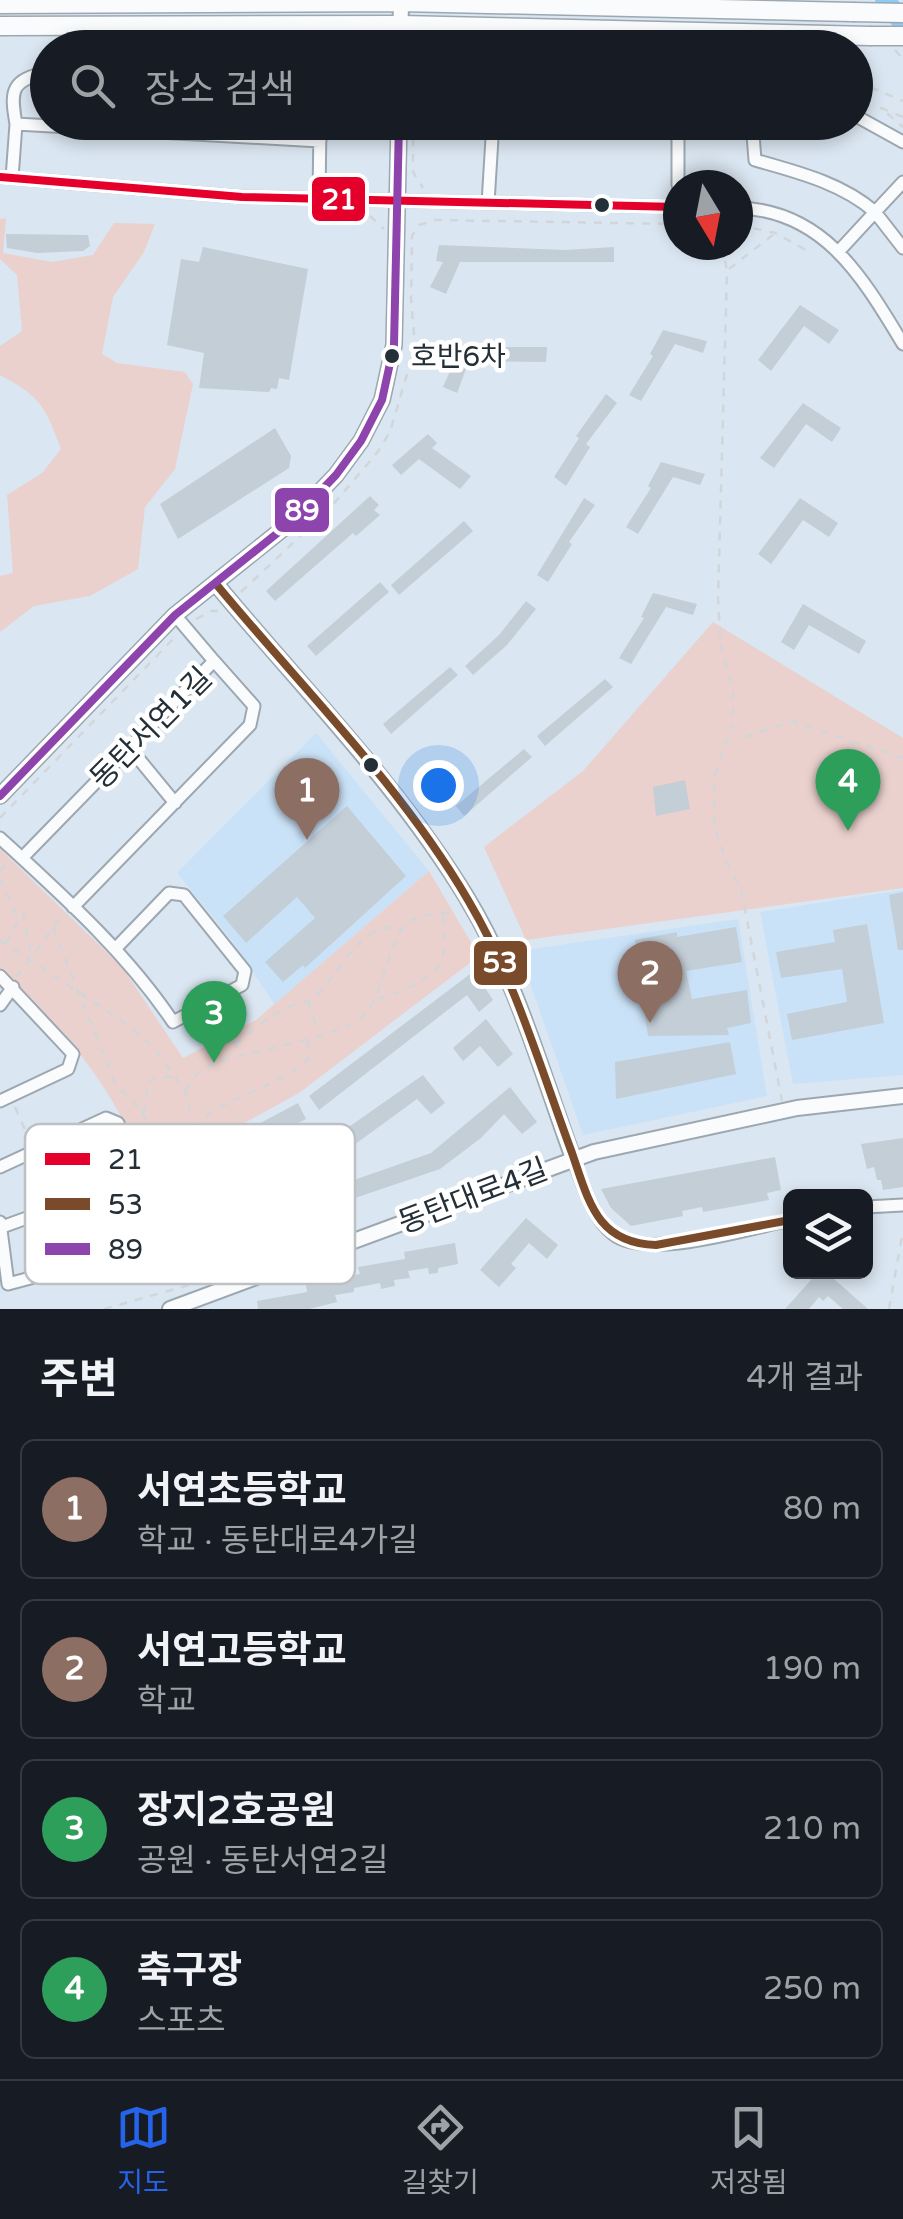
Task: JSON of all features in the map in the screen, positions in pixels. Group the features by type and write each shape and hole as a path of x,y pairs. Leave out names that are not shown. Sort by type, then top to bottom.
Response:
{"main road":[{"path":"0,4 401,2 903,13"},
{"path":"0,26 588,30"},
{"path":"873,36 903,36"}],"street":[{"path":"400,30 401,2"},
{"path":"30,76 6,99 16,124 6,177 242,197 663,207"},
{"path":"16,124 30,124"},
{"path":"873,125 903,142"},
{"path":"310,140 320,141 319,199"},
{"path":"0,796 176,615 259,552 316,498 370,426 382,400 394,346 399,140"},
{"path":"488,203 492,140"},
{"path":"678,140 678,170"},
{"path":"753,140 755,160 810,176 862,201 903,248"},
{"path":"839,251 903,182"},
{"path":"753,210 796,222 839,251 867,284 903,344"},
{"path":"216,584 398,796 469,901 514,992 573,1158 602,1222 615,1236 634,1244 677,1242 783,1221"},
{"path":"176,615 214,661"},
{"name":"동탄서연1길","path":"22,858 214,661 254,706 250,724 74,908"},
{"path":"130,747 175,803"},
{"path":"0,838 116,948 174,1022 242,986 245,972 184,895 168,893 116,948"},
{"path":"0,976 73,1054 68,1069 5,1098"},
{"path":"0,1005 12,987"},
{"name":"동탄대로4길","path":"355,1240 573,1158 798,1108 903,1096"},
{"path":"93,1124 106,1118 118,1124"},
{"path":"0,1166 25,1155"},
{"path":"873,1206 903,1205"},
{"path":"4,1286 1,1224 25,1216"},
{"name":"동탄대로4길","path":"170,1309 237,1284"}],"path":[{"path":"873,89 903,101"},
{"path":"903,116 880,108 903,127"},
{"path":"413,140 412,172 421,186"},
{"path":"370,216 381,228"},
{"path":"242,598 242,588 318,522 390,432 415,348 412,236 419,225 436,220 663,224"},
{"path":"753,228 775,233 808,250"},
{"path":"727,270 775,233"},
{"path":"725,260 718,598 721,647 733,690 733,722 714,777 714,826 741,889 782,1102"},
{"path":"196,619 212,611 224,612"},
{"path":"0,818 174,637"},
{"path":"744,736 793,721 903,758"},
{"path":"0,878 19,920"},
{"path":"6,944 26,908"},
{"path":"12,987 65,912 74,908"},
{"path":"185,1091 202,1068 358,1020 376,998 402,929 418,918 455,911"},
{"path":"23,913 32,956"},
{"path":"376,998 403,992 438,968 443,914"},
{"path":"235,1044 284,1010 308,1002 361,941 377,930 394,926 402,929"},
{"path":"53,928 114,1080 143,1114 146,1124"},
{"path":"0,940 155,1048 185,1091 192,1124"},
{"path":"308,1002 318,1034"},
{"path":"212,1003 241,1055"},
{"path":"198,1124 220,1105 272,1085 295,1070 309,1058 308,1037"},
{"path":"143,1114 150,1080 174,1075"},
{"path":"5,1098 25,1133"},
{"path":"889,1309 903,1231"},
{"path":"104,1309 194,1284"}],"shaded area":[{"path":"6,218 3,253 52,262 93,255 114,223 155,224 144,252 113,297 102,354 117,363 185,372 193,384 175,469 145,507 138,569 90,596 34,606 0,632 0,576 13,573 7,495 42,473 61,449 40,404 0,375 0,346 22,331 17,275 0,259 0,219"},
{"path":"713,622 903,738 903,888 526,940 484,847 583,771"},
{"path":"316,733 429,871 275,1005 233,942 177,873"},
{"path":"0,849 122,967 183,1058 256,1020 429,871 479,956 299,1093 243,1124 124,1124 68,1039 0,967"},
{"path":"903,890 903,1075 793,1084 760,912"},
{"path":"738,919 767,1096 583,1135 519,951"}],"building":[{"path":"6,234 88,235 90,246 83,251 37,253 7,248"},
{"path":"439,245 565,250 614,247 614,262 460,262 446,294 430,287 443,262 436,261"},
{"path":"203,247 308,269 289,380 279,378 277,389 271,388 269,392 199,388 204,353 167,345 181,259 199,262"},
{"path":"800,305 839,330 829,344 804,326 771,371 758,360"},
{"path":"663,330 707,341 703,353 675,344 641,401 629,395 653,356 650,354"},
{"path":"449,347 547,347 546,362 469,361 457,393 443,387 455,360 449,360"},
{"path":"606,394 617,403 586,444 590,447 566,486 554,477 579,438 576,436"},
{"path":"803,403 841,428 832,442 806,424 774,468 760,458"},
{"path":"275,428 291,456 289,468 178,539 160,504"},
{"path":"428,434 437,443 432,448 471,476 460,489 419,459 401,475 392,465"},
{"path":"661,462 705,474 700,485 673,477 638,534 626,527 651,488 648,486"},
{"path":"370,496 379,505 374,510 380,515 356,536 353,533 275,601 266,591"},
{"path":"584,498 595,505 548,582 537,575"},
{"path":"800,498 838,523 829,537 803,520 771,564 758,554"},
{"path":"464,521 473,531 399,595 391,585"},
{"path":"380,582 389,592 316,656 307,646"},
{"path":"653,593 697,604 693,615 666,607 631,664 619,658 644,618 641,617"},
{"path":"526,601 536,609 507,645 473,675 465,666 499,635"},
{"path":"803,604 866,641 859,654 809,625 794,650 781,642"},
{"path":"450,667 458,675 391,734 383,724"},
{"path":"605,679 613,687 545,746 537,736"},
{"path":"524,749 532,757 464,816 456,806"},
{"path":"685,780 690,809 656,816 653,787"},
{"path":"347,806 406,876 305,968 303,965 283,982 265,962 315,918 297,897 246,943 223,916"},
{"path":"903,892 903,950 898,950 889,895"},
{"path":"867,924 884,1023 792,1040 787,1014 847,1002 842,969 781,978 776,952 835,942 833,930"},
{"path":"736,927 742,962 686,971 692,999 747,990 751,1023 727,1028 729,1035 648,1036 635,940"},
{"path":"474,971 493,1000 479,1012 467,995 319,1110 309,1096"},
{"path":"486,1019 513,1054 498,1067 480,1046 463,1061 453,1048"},
{"path":"730,1042 736,1074 616,1099 615,1062"},
{"path":"423,1075 445,1103 431,1114 417,1099 355,1144 353,1124"},
{"path":"510,1087 537,1122 522,1134 504,1114 481,1138 440,1169 355,1198 355,1180 431,1153"},
{"path":"298,1103 306,1119 296,1124 259,1124"},
{"path":"903,1138 903,1187 883,1190 874,1167 867,1169 861,1144"},
{"path":"775,1157 781,1190 767,1193 769,1200 703,1212 702,1207 682,1211 683,1216 631,1226 611,1208 601,1189"},
{"path":"526,1218 558,1245 547,1259 529,1243 511,1264 516,1268 499,1287 480,1270"},
{"path":"455,1243 458,1264 438,1268 438,1273 429,1274 428,1268 408,1271 410,1278 394,1280 395,1286 381,1289 380,1283 354,1288 354,1292 335,1295 337,1302 309,1309 258,1309 257,1301 307,1292 306,1285 355,1284 355,1275 360,1274 358,1267 405,1259 404,1252"},
{"path":"812,1279 834,1279 868,1309 843,1309 828,1296 823,1301 819,1297 809,1309 785,1309"}],"waterway":[{"path":"885,0 903,23"}],"transit line":[{"name":"89","path":"0,796 175,615 290,523 336,475 361,441 382,400 394,345 399,140"},
{"name":"21","path":"0,177 242,197 663,207"},
{"name":"53","path":"216,584 381,776 468,900 513,992 598,1217 620,1237 656,1245 783,1221"}],"place":[{"name":"호반6차","path":"392,356"},
{"name":"축구장","path":"848,831"},
{"name":"서연초등학교","path":"307,840"},
{"name":"서연고등학교","path":"650,1023"},
{"name":"장지2호공원","path":"214,1063"}]}
